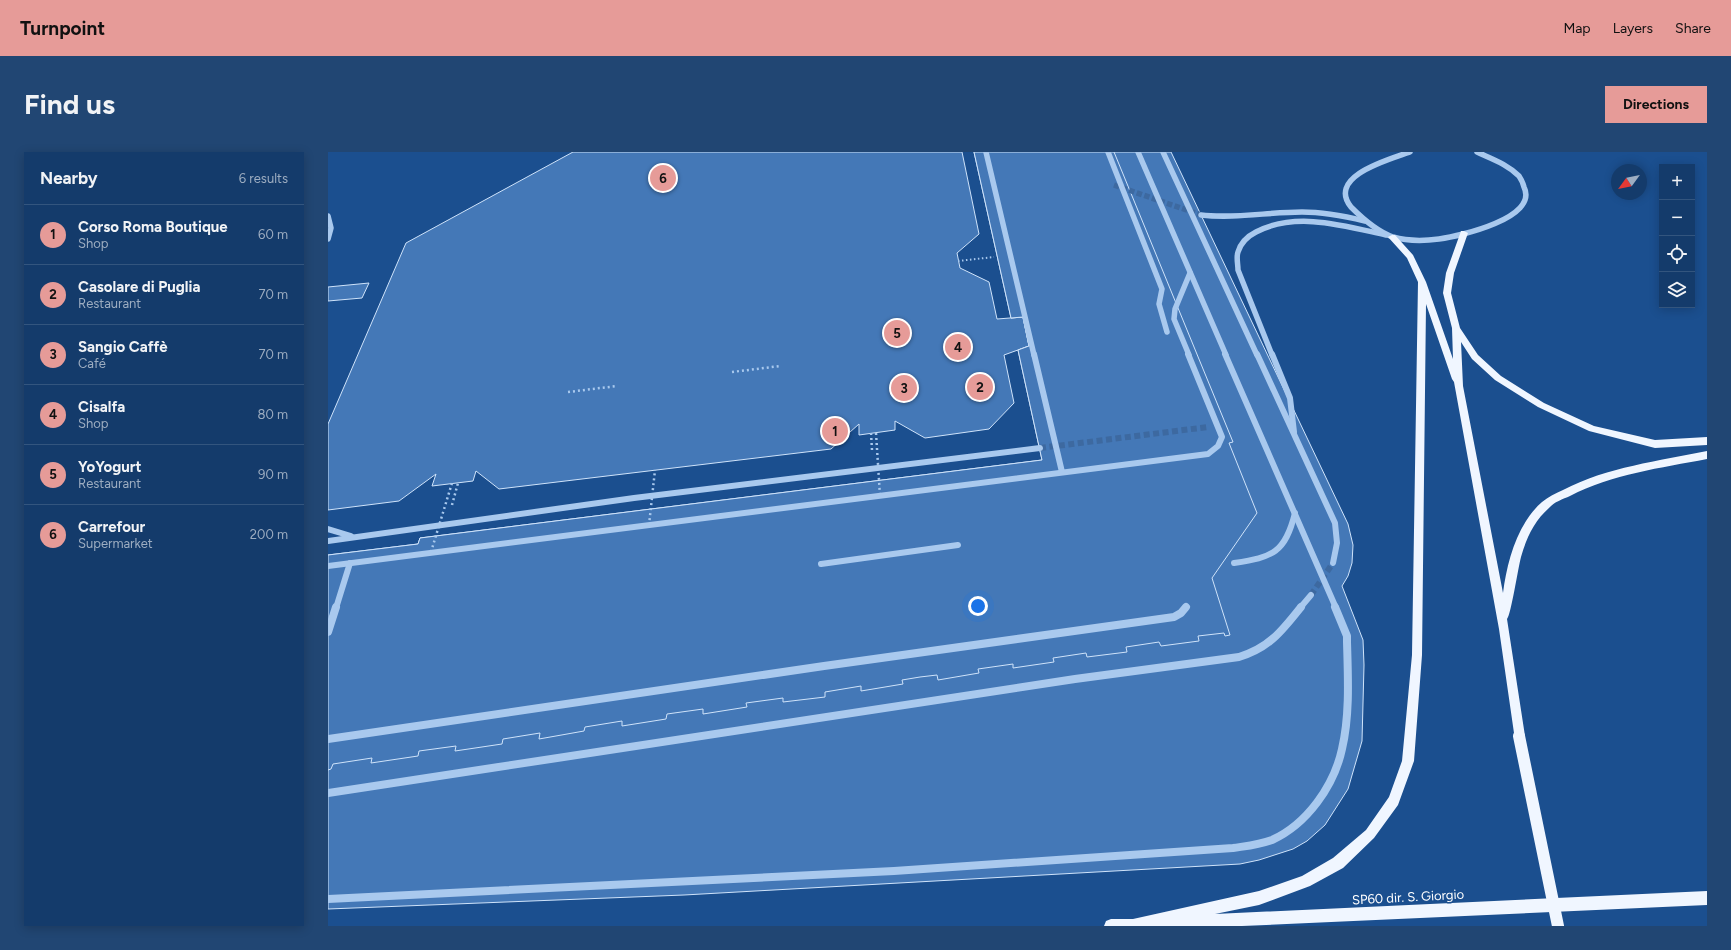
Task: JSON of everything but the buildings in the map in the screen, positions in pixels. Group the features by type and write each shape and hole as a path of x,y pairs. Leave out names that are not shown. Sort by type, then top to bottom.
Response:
{"main road":[{"path":"1464,233 1450,273 1446,293 1456,328 1459,386 1504,629 1519,736 1558,926"},
{"path":"1392,237 1410,257 1422,282 1459,386"},
{"path":"1134,925 1259,898 1305,881 1338,863 1370,834 1394,802 1408,761 1417,655 1422,282"},
{"path":"1456,328 1475,357 1498,378 1541,405 1592,429 1655,444 1707,441"},
{"path":"1504,629 1508,587 1514,565 1527,529 1545,505 1571,489 1625,472 1707,455"},
{"name":"SP60 dir. S. Giorgio","path":"1111,926 1707,898"}],"street":[{"path":"986,152 1062,472"},
{"path":"1108,152 1162,289 1159,304 1167,332"},
{"path":"328,899 834,876 1233,848 1260,843 1276,838 1295,826 1311,810 1324,792 1336,768 1346,718 1348,646 1346,636 1342,623 1138,152"},
{"path":"1162,152 1335,523 1337,543 1333,563"},
{"path":"1392,237 1367,222 1348,203 1345,190 1351,179 1368,168 1410,152"},
{"path":"1295,439 1290,398 1238,270 1237,254 1241,245 1256,231 1269,226 1303,222 1342,226 1392,237 1438,239 1464,233 1509,217 1524,206 1527,192 1520,177 1504,164 1480,152"},
{"path":"1200,215 1218,218 1302,212 1343,215 1367,222"},
{"path":"328,216 332,228 328,239"},
{"path":"328,566 1208,454 1218,446 1222,438 1174,319 1190,273"},
{"path":"328,541 634,498 1040,448"},
{"path":"1234,563 1255,560 1275,553 1287,538 1295,514"},
{"path":"328,529 353,537"},
{"path":"821,564 958,544"},
{"path":"328,632 350,563"},
{"path":"328,793 1075,679 1239,657 1257,652 1278,634 1311,595"},
{"path":"328,739 831,665 1174,617 1181,613 1186,607"}],"path":[{"path":"958,261 1011,256"},
{"path":"732,372 780,366"},
{"path":"568,392 617,386"},
{"path":"876,433 880,496"},
{"path":"649,525 655,470"},
{"path":"431,552 452,484"}],"tunnel":[{"path":"1114,185 1201,215"},
{"path":"1040,448 1208,427"},
{"path":"1311,595 1333,563"}],"place":[{"name":"Carrefour","path":"663,178"},
{"name":"YoYogurt","path":"897,333"},
{"name":"Cisalfa","path":"958,347"},
{"name":"Casolare di Puglia","path":"980,387"},
{"name":"Sangio Caffè","path":"904,388"},
{"name":"Corso Roma Boutique","path":"835,431"}]}
